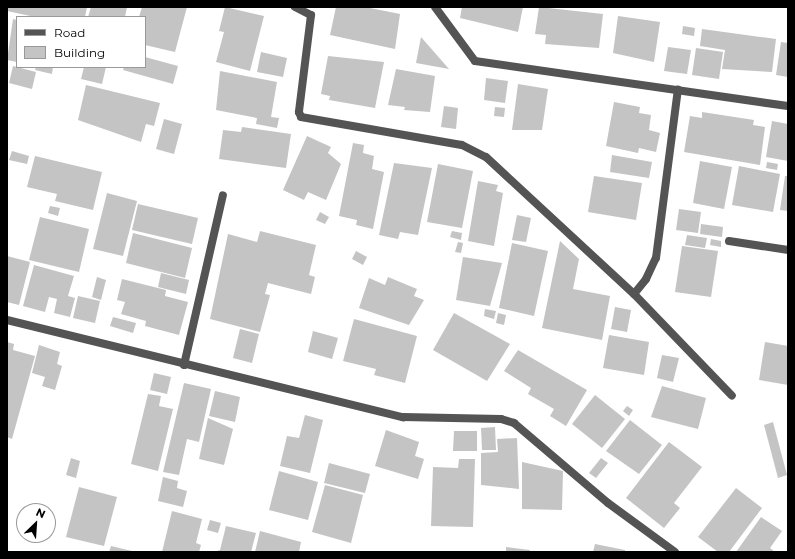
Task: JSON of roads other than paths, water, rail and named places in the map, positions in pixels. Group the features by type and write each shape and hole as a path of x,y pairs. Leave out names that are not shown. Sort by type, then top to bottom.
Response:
{"street":[{"path":"295,7 311,15 299,112 301,117 473,148 505,173 634,294 732,396"},
{"path":"435,7 475,61 788,106"},
{"path":"634,294 646,279 656,258 678,89"},
{"path":"184,365 223,195"},
{"path":"729,241 788,250"},
{"path":"7,320 184,365 403,417 502,419 514,423 608,503 675,552"}]}
